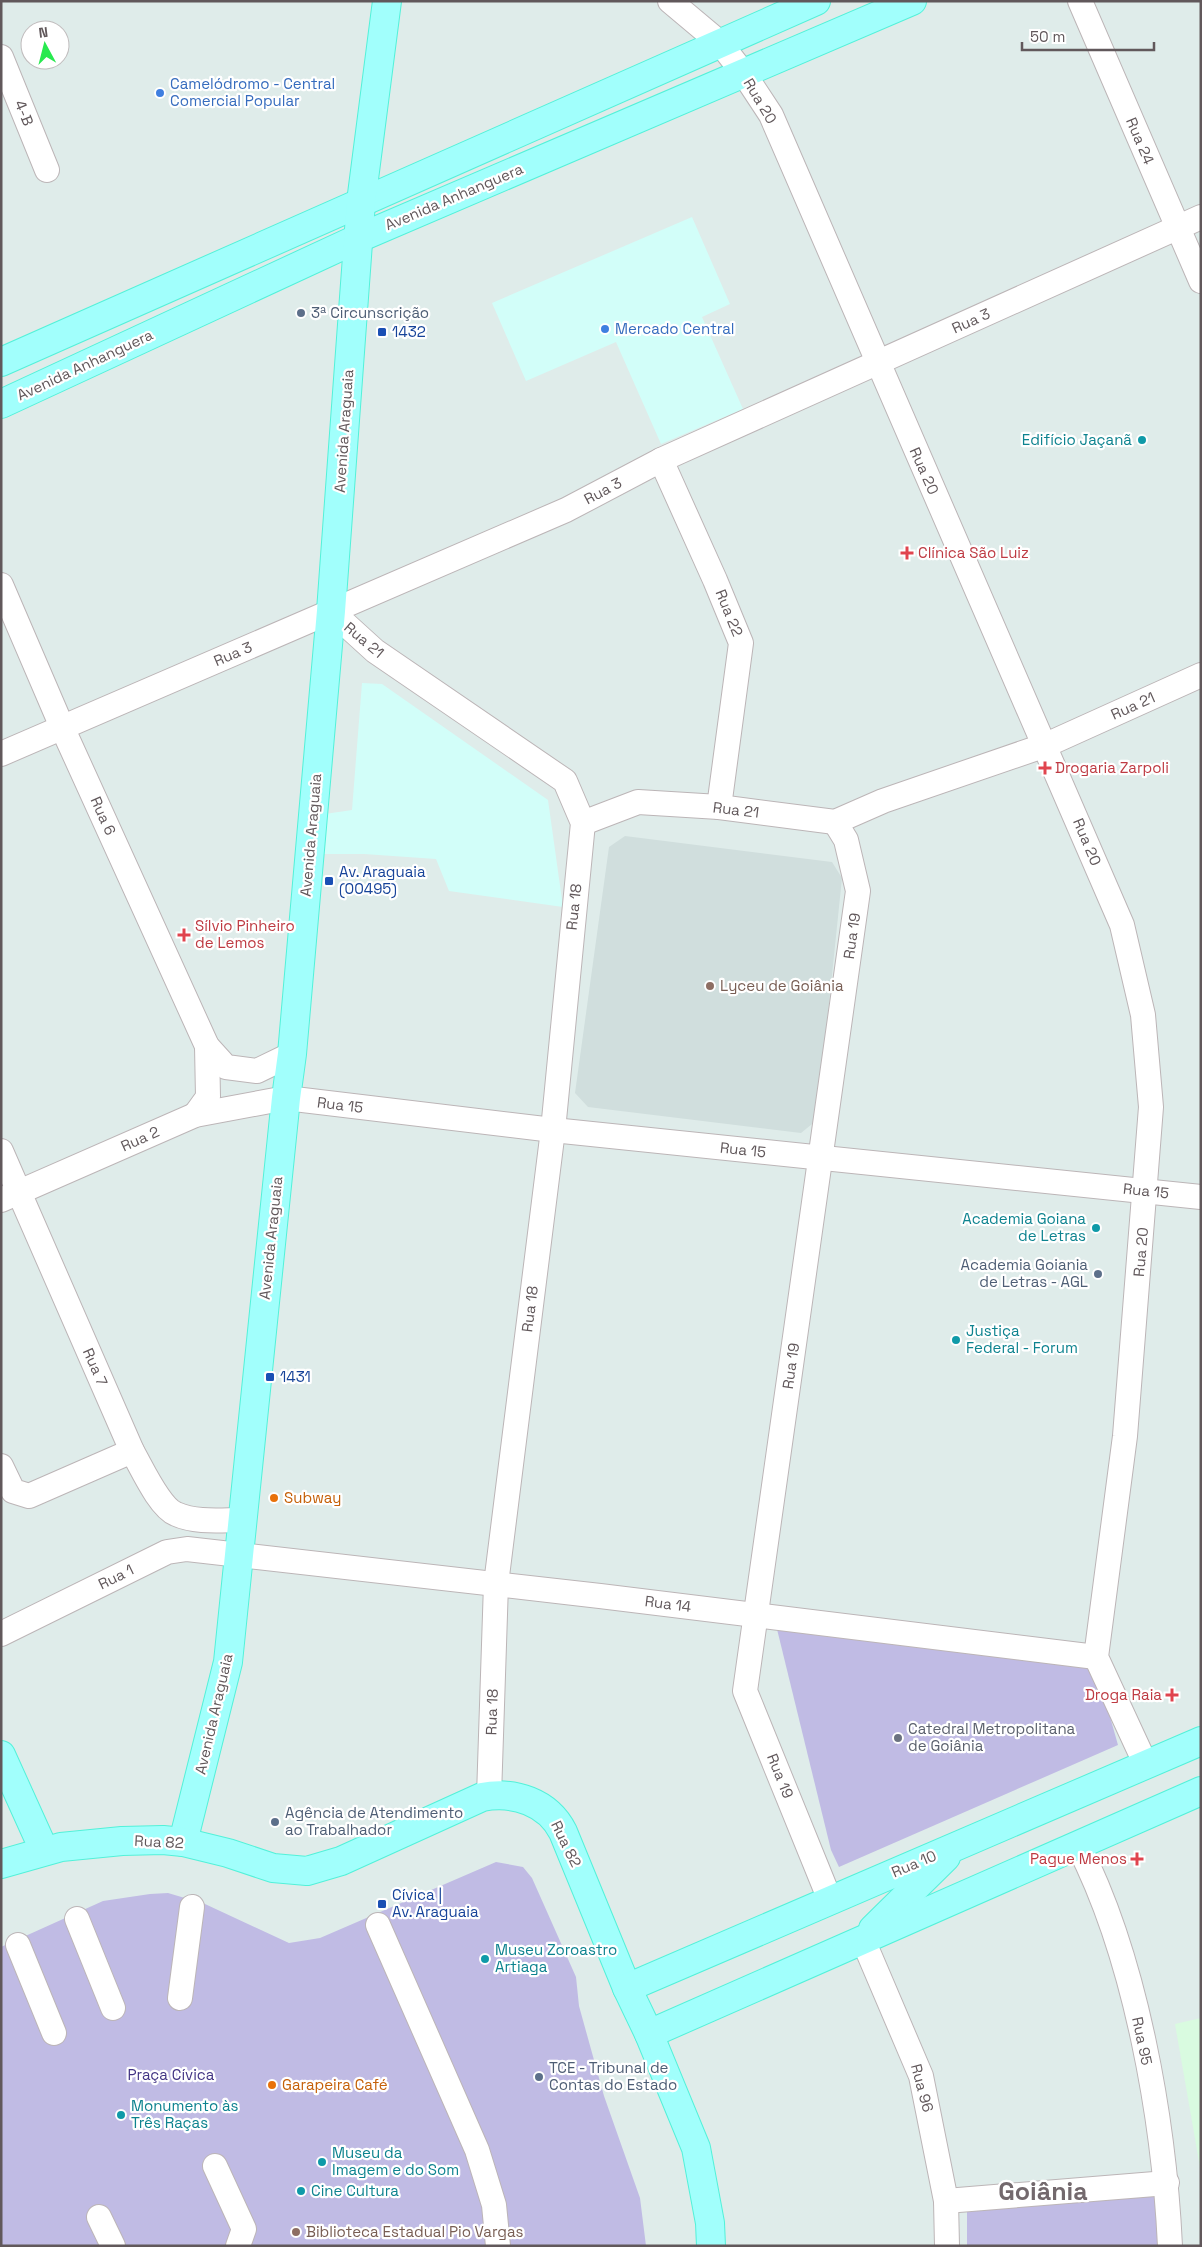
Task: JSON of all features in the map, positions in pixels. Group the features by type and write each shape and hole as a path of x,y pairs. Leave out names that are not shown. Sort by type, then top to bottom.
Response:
{"main road":[{"name":"Avenida Araguaia","path":"183,1842 228,1662 292,1054 331,611 361,202 387,1"},
{"path":"1,362 816,1"},
{"name":"Avenida Anhanguera","path":"1,404 359,238 912,1"},
{"name":"Rua 10","path":"627,1988 1201,1741"},
{"path":"1,1755 44,1850"},
{"path":"649,2034 1201,1791"},
{"name":"Rua 82","path":"1,1864 44,1850 122,1841 163,1840 183,1842 228,1853 273,1868 307,1871 341,1861 466,1803 489,1796 513,1796 530,1801 550,1813 559,1824 696,2148 710,2222 711,2246"},
{"path":"863,1940 938,1863 974,1838"}],"street":[{"name":"Rua 20","path":"670,1 720,43 744,74 771,115 877,363 1046,745 1122,925 1143,1015 1151,1107 1146,1191 1125,1436 1096,1656"},
{"name":"Rua 24","path":"1080,1 1201,281"},
{"name":"4-B","path":"1,57 46,170"},
{"name":"Rua 3","path":"1,754 566,510 661,460 1201,216"},
{"name":"Rua 22","path":"661,460 716,580 741,643 719,807"},
{"name":"Rua 6","path":"1,585 62,727 207,1046 226,1066 257,1071 292,1054"},
{"name":"Rua 21","path":"331,611 375,650 565,781 582,823 638,802 719,807 835,822 883,801 1046,745 1201,675"},
{"name":"Rua 19","path":"830,1900 745,1690 858,891 846,840 835,822"},
{"name":"Rua 18","path":"489,1796 496,1584 553,1130 582,823"},
{"name":"Rua 6","path":"195,1114 208,1097 207,1046"},
{"name":"Rua 15","path":"286,1098 553,1130 1201,1197"},
{"name":"Rua 2","path":"10,1196 195,1114 286,1098"},
{"name":"Rua 7","path":"1,1151 10,1196 132,1451 158,1496 175,1514"},
{"path":"1,1466 13,1491 29,1496 132,1451"},
{"path":"167,1552 175,1514 203,1520 242,1520"},
{"name":"Rua 1","path":"1,1634 167,1552 187,1550 238,1557"},
{"name":"Rua 14","path":"238,1557 496,1584 1096,1656"},
{"path":"1096,1656 1146,1764"},
{"name":"Rua 95","path":"1078,1845 1104,1908 1138,2018 1167,2183 1170,2246"},
{"path":"180,1998 192,1907"},
{"path":"78,1919 113,2008"},
{"path":"378,1924 477,2150 494,2204 498,2246"},
{"name":"Rua 96","path":"863,1940 921,2076 946,2201 947,2246"},
{"path":"18,1944 54,2033"},
{"path":"216,2166 244,2229 238,2246"},
{"path":"946,2201 1167,2183"},
{"path":"100,2217 113,2246"}],"shaded area":[{"name":"Mercado Central","path":"692,217 730,304 702,317 743,409 661,444 616,342 526,381 492,303"},
{"path":"362,683 382,684 548,800 563,907 449,891 436,859 364,854 322,854 325,814 352,810"},
{"name":"Lyceu de Goiânia","path":"625,836 832,862 842,878 817,1120 801,1133 588,1107 575,1093 609,847"},
{"path":"1201,2018 1201,2173 1175,2024"}],"green space":[{"path":"776,1625 1095,1664 1118,1745 839,1867 831,1850"},
{"name":"Praça Cívica","path":"496,1862 523,1867 532,1878 576,1977 579,2006 604,2096 640,2198 646,2246 1,2246 1,1947 103,1901 168,1893 205,1904 289,1943 320,1938"},
{"path":"1158,2191 1161,2246 967,2246 967,2210"}],"place":[{"name":"Camelódromo - Central Comercial Popular","path":"160,93"},
{"name":"3ª Circunscrição","path":"301,313"},
{"name":"Mercado Central","path":"605,329"},
{"name":"1432","path":"382,332"},
{"name":"Edifício Jaçanã","path":"1142,440"},
{"name":"Clínica São Luiz","path":"907,553"},
{"name":"Drogaria Zarpoli","path":"1045,768"},
{"name":"Av. Araguaia (00495)","path":"329,881"},
{"name":"Sílvio Pinheiro de Lemos","path":"184,935"},
{"name":"Lyceu de Goiânia","path":"710,986"},
{"name":"Academia Goiana de Letras","path":"1096,1228"},
{"name":"Academia Goiania de Letras - AGL","path":"1098,1274"},
{"name":"Justiça Federal - Forum","path":"956,1340"},
{"name":"1431","path":"270,1377"},
{"name":"Subway","path":"274,1498"},
{"name":"Droga Raia","path":"1172,1695"},
{"name":"Catedral Metropolitana de Goiânia","path":"898,1738"},
{"name":"Agência de Atendimento ao Trabalhador","path":"275,1822"},
{"name":"Pague Menos","path":"1137,1859"},
{"name":"Cívica | Av. Araguaia","path":"382,1904"},
{"name":"Museu Zoroastro Artiaga","path":"485,1959"},
{"name":"TCE - Tribunal de Contas do Estado","path":"539,2077"},
{"name":"Garapeira Café","path":"272,2085"},
{"name":"Monumento às Três Raças","path":"121,2115"},
{"name":"Museu da Imagem e do Som","path":"322,2162"},
{"name":"Cine Cultura","path":"301,2191"},
{"name":"Biblioteca Estadual Pio Vargas","path":"296,2232"}],"district":[{"name":"Goiânia","path":"1043,2191"}]}
